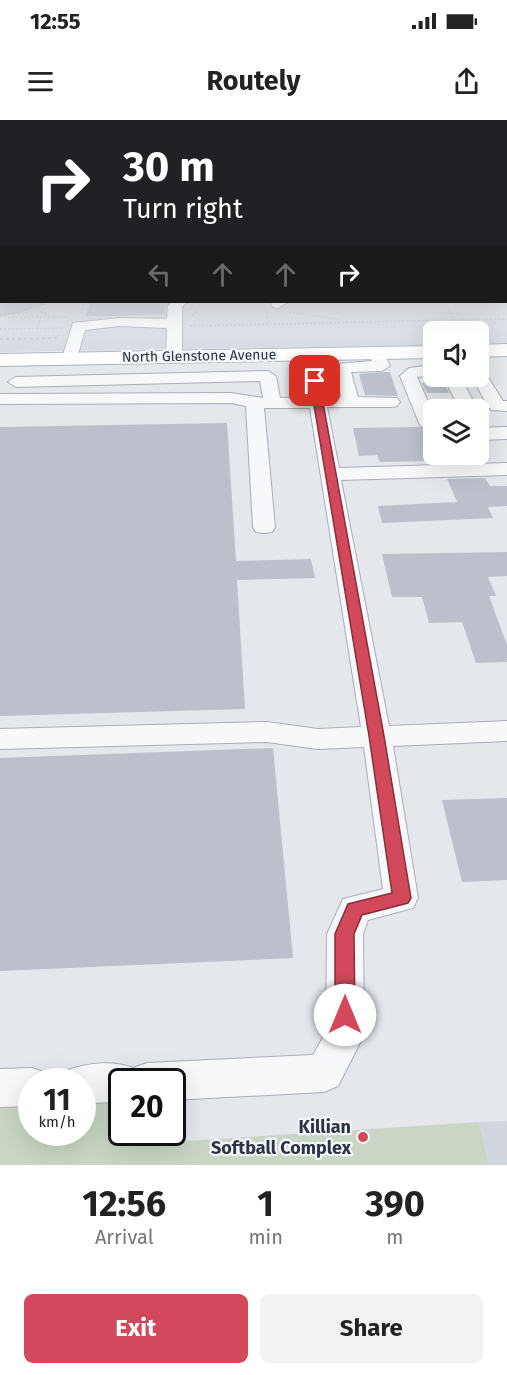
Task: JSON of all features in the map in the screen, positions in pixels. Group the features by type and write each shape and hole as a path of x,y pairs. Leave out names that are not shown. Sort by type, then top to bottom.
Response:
{"main road":[{"path":"489,351 507,350"},
{"name":"North Glenstone Avenue","path":"0,360 423,352"}],"street":[{"path":"174,357 175,306 179,303"},
{"path":"70,358 72,327 174,327"},
{"path":"351,402 342,367 382,366 376,353"},
{"path":"186,1080 324,1073 345,1035 345,934 355,909 401,898 377,736 309,354"},
{"path":"423,371 415,371 408,376 423,411"},
{"path":"6,391 207,377 268,376 264,402 264,527"},
{"path":"207,377 208,398"},
{"path":"486,387 497,406 507,406"},
{"path":"6,391 231,398 264,402 391,402"},
{"path":"489,434 507,433"},
{"path":"499,469 485,457 507,457"},
{"path":"332,474 499,469"},
{"path":"0,739 267,732 318,739 507,731"},
{"path":"0,1088 18,1087"}],"path":[{"path":"37,329 46,303"},
{"path":"445,303 454,320"},
{"path":"269,325 277,306 346,322"},
{"path":"0,319 44,307"},
{"path":"192,312 200,308"},
{"path":"35,309 72,327"},
{"path":"345,315 346,322"},
{"path":"9,317 54,317"},
{"path":"174,327 507,319"},
{"path":"0,329 72,327"},
{"path":"0,339 55,338 72,327"}],"shaded area":[{"path":"0,303 507,303 507,344 489,344 489,321 423,321 423,345 0,352"},
{"path":"507,1121 507,1165 489,1165 479,1122"}],"green space":[{"name":"Killian Softball Complex","path":"108,1101 108,1146 186,1146 186,1141 479,1122 489,1165 0,1165 0,1106 18,1105 18,1146 96,1146 96,1102"}],"building":[{"path":"0,303 45,303 45,305 12,315 0,316"},
{"path":"90,303 168,303 165,314 86,316"},
{"path":"390,372 398,396 365,395 359,374"},
{"path":"424,387 446,387 449,393 427,393"},
{"path":"227,423 236,561 311,559 315,578 237,580 245,709 0,716 0,427"},
{"path":"353,428 423,428 423,461 380,462 377,455 359,456"},
{"path":"485,478 490,486 507,486 507,506 488,507 493,518 382,523 378,506 457,502 447,479"},
{"path":"507,552 507,576 488,577 496,596 489,596 507,645 507,662 476,663 462,622 429,623 422,597 392,597 382,554"},
{"path":"273,748 293,958 0,971 0,758"},
{"path":"507,798 507,880 462,882 442,800"}],"place":[{"name":"Killian Softball Complex","path":"363,1137"}],"route":[{"path":"315,381 377,736 401,898 355,909 345,934 345,1015"}]}
